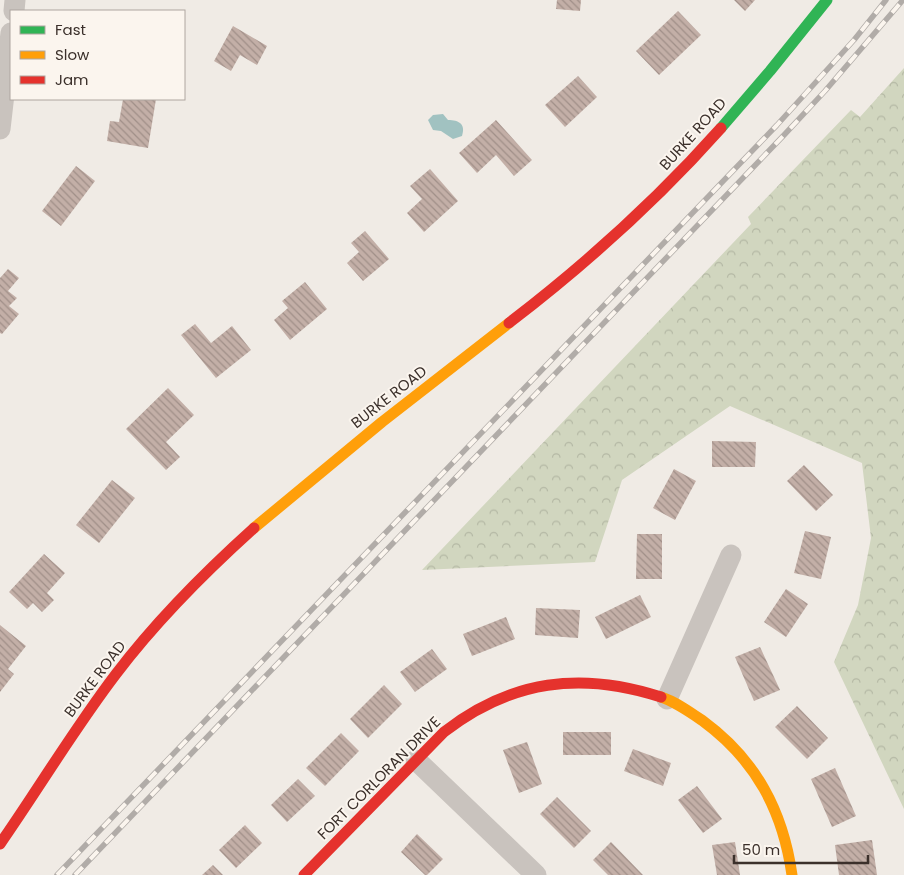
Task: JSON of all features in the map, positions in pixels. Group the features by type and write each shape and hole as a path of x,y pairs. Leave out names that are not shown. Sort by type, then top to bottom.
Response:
{"street":[{"name":"BURKE ROAD","path":"0,844 107,685 149,633 190,589 240,540 337,457 511,323 625,228 679,174 744,101 827,0"},
{"path":"0,129 10,42"},
{"path":"667,699 731,555"},
{"name":"FORT CORLORAN DRIVE","path":"304,875 444,732 465,716 496,700 529,688 562,682 594,682 625,686 667,699 709,725 730,744 747,763 775,808 787,846 792,875"},
{"path":"416,760 536,875"}],"green space":[{"path":"904,68 904,809 834,662 858,605 871,538 862,463 730,406 622,480 595,562 422,570 751,224 748,217 851,110 860,117"}],"water":[{"path":"443,114 448,120 461,124 463,128 462,136 453,139 441,131 433,130 428,120 433,115"}],"building":[{"path":"557,0 581,0 580,11 556,9"},
{"path":"734,0 755,0 745,11"},
{"path":"678,11 701,35 659,75 636,51"},
{"path":"233,26 267,46 257,65 240,55 231,71 214,61"},
{"path":"578,76 597,97 565,127 545,105"},
{"path":"123,100 156,100 148,148 107,141 110,121 119,122"},
{"path":"496,120 532,160 514,176 496,155 477,173 459,153"},
{"path":"76,166 95,181 61,226 42,211"},
{"path":"430,169 458,201 424,232 407,213 422,199 410,186"},
{"path":"365,231 389,259 363,281 347,263 359,252 351,243"},
{"path":"8,269 19,278 8,291 17,298 9,306 19,314 2,334 0,333 0,278"},
{"path":"305,282 327,309 290,340 274,320 288,308 282,301"},
{"path":"195,324 211,343 232,326 251,350 216,378 181,335"},
{"path":"168,388 194,415 166,442 180,457 166,470 126,429"},
{"path":"712,441 756,442 755,467 712,467"},
{"path":"804,465 833,495 816,511 787,481"},
{"path":"674,469 696,481 675,520 653,508"},
{"path":"112,480 135,498 99,543 76,525"},
{"path":"805,531 831,537 821,579 794,573"},
{"path":"637,534 662,534 662,579 636,579"},
{"path":"44,554 65,573 47,593 54,600 42,612 33,603 27,609 9,592"},
{"path":"786,589 808,604 786,637 764,622"},
{"path":"640,595 651,617 606,639 595,617"},
{"path":"536,608 580,610 578,638 535,635"},
{"path":"506,617 515,639 472,656 463,634"},
{"path":"0,625 26,646 8,669 14,674 0,692"},
{"path":"760,647 780,690 754,701 735,657"},
{"path":"432,649 447,669 415,692 400,672"},
{"path":"384,685 402,704 368,738 350,719"},
{"path":"797,706 828,738 807,759 775,727"},
{"path":"563,732 611,732 611,755 563,755"},
{"path":"341,733 359,751 325,786 306,768"},
{"path":"527,742 542,784 519,793 503,750"},
{"path":"633,749 671,763 663,786 624,771"},
{"path":"835,768 856,816 832,827 811,779"},
{"path":"298,779 315,796 287,822 271,805"},
{"path":"697,786 722,819 703,833 678,800"},
{"path":"557,797 591,831 574,848 540,814"},
{"path":"245,825 262,843 236,868 219,850"},
{"path":"417,834 443,859 427,875 401,852"},
{"path":"872,840 877,875 839,875 835,845"},
{"path":"611,842 643,875 608,875 593,860"},
{"path":"735,842 740,875 717,875 712,845"},
{"path":"213,865 223,875 202,875"}],"railway":[{"path":"57,875 777,125 854,40 886,0"},
{"path":"75,875 785,134 825,91 903,0"}],"traffic: fast":[{"path":"721,128 827,0"}],"traffic: slow":[{"path":"254,528 382,422 509,323"},
{"path":"661,697 688,711 722,736 752,770 774,808 782,829 792,875"}],"traffic: jam":[{"path":"509,323 566,278 620,230 672,181 721,128"},
{"path":"0,844 86,716 132,654 182,598 254,528"},
{"path":"304,875 444,732 469,714 495,701 521,691 548,685 575,683 603,684 661,697"}]}
